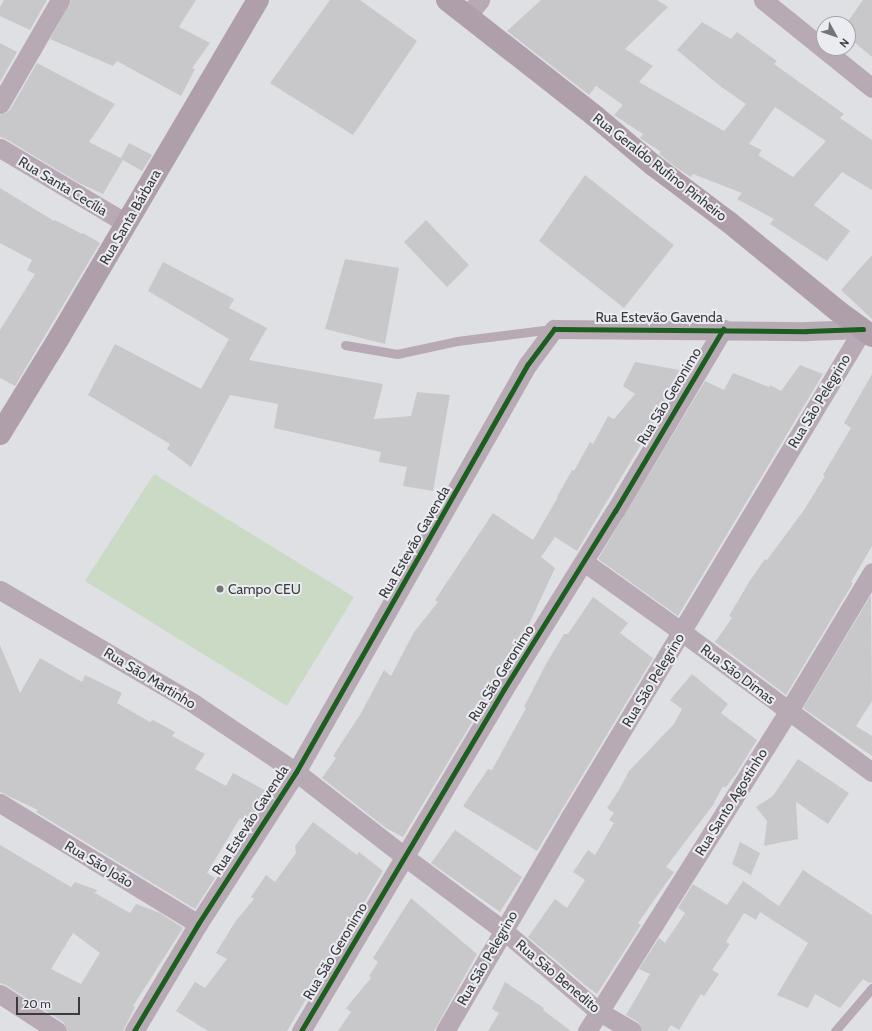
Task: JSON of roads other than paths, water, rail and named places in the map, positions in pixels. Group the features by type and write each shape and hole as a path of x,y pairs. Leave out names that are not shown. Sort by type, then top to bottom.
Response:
{"street":[{"path":"0,104 60,0"},
{"name":"Rua Santa Bárbara","path":"0,434 60,336 258,0"},
{"name":"Rua Geraldo Rufino Pinheiro","path":"447,0 474,8 595,116 653,165 730,223 838,311 868,332"},
{"path":"763,0 872,88"},
{"name":"Rua Santa Cecília","path":"0,148 126,223"},
{"name":"Rua Estevão Gavenda","path":"134,1031 198,924 296,772 528,364 554,329 722,329 868,332"},
{"name":"Rua São Geronimo","path":"301,1031 504,689 584,562 722,329"},
{"name":"Rua São Pelegrino","path":"445,1031 503,930 682,632 868,332"},
{"name":"Rua São Dimas","path":"584,562 872,772"},
{"name":"Rua Santo Agostinho","path":"587,1031 598,1011 788,712 872,572"},
{"name":"Rua São Martinho","path":"0,590 193,703 296,772"},
{"name":"Rua São Benedito","path":"296,772 405,857 503,930 598,1011 632,1031"},
{"name":"Rua São João","path":"0,803 198,924"},
{"path":"0,994 58,1031"}],"lane":[{"path":"345,345 397,354 457,341 554,329"},
{"path":"835,1031 872,988"}],"place":[{"name":"Campo CEU","path":"220,589"}]}
